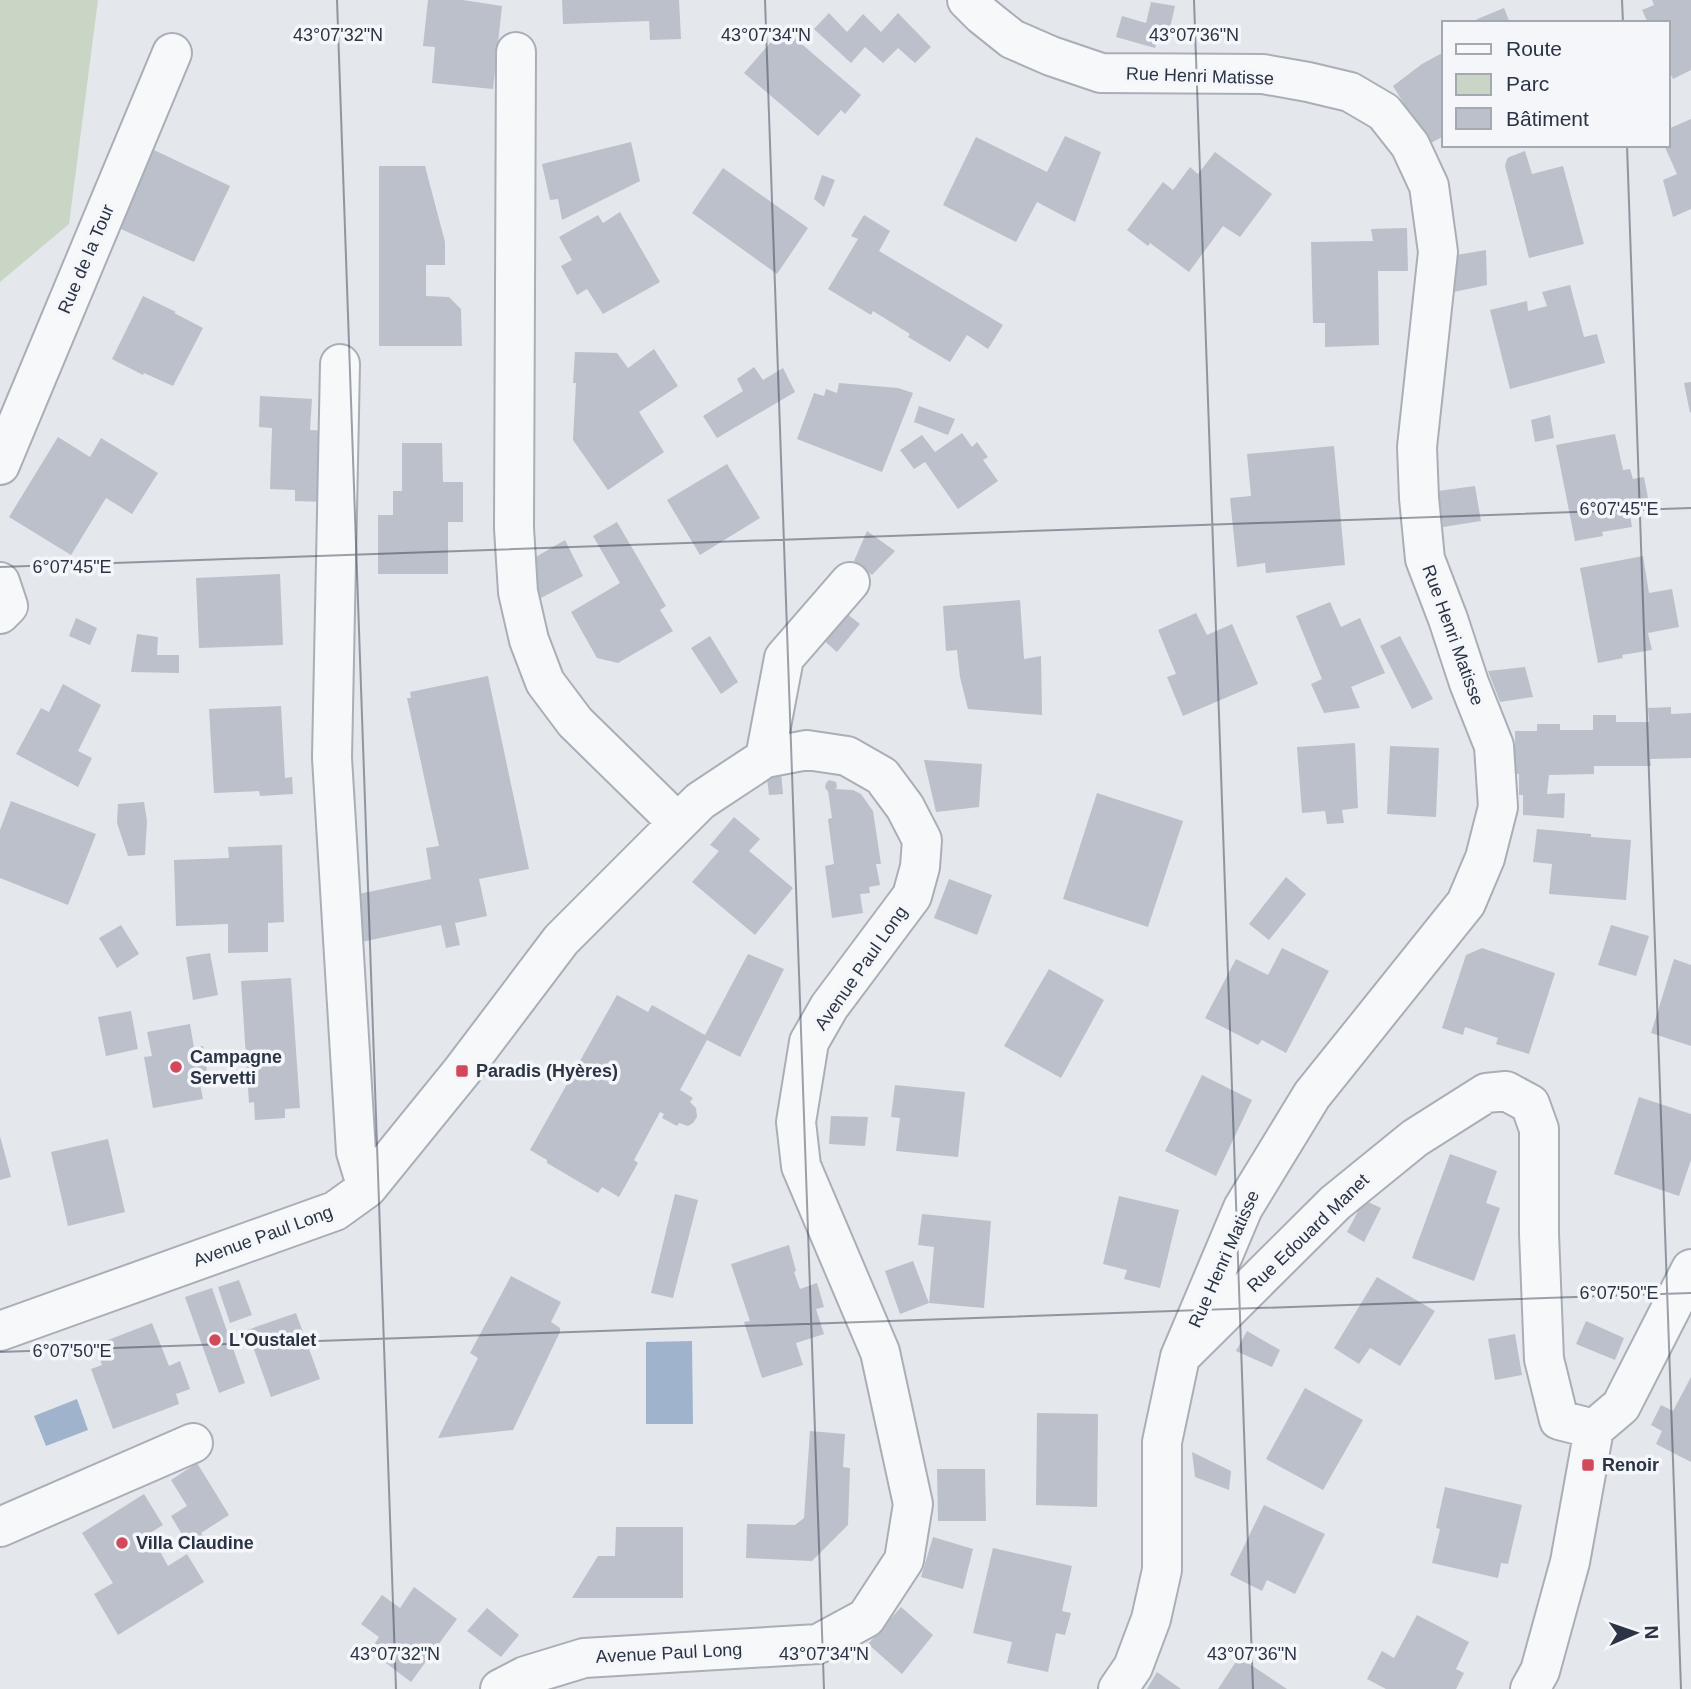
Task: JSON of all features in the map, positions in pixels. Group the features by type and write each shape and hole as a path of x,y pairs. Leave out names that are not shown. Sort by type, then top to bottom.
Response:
{"street":[{"name":"Rue Henri Matisse","path":"967,0 1012,39 1101,73 1263,74 1350,92 1384,112 1410,145 1429,186 1438,252 1417,447 1424,559 1494,746 1498,807 1485,858 1466,903 1312,1095 1243,1208 1180,1357"},
{"path":"516,52 514,528 517,592 529,640 545,682 575,722 678,823"},
{"name":"Rue de la Tour","path":"0,465 172,53"},
{"path":"340,364 332,758 356,1152 367,1188"},
{"path":"0,582 8,606 0,614"},
{"path":"765,758 784,657 850,582"},
{"name":"Avenue Paul Long","path":"0,1331 335,1211 367,1188 462,1071 561,940 700,800 765,758 807,750 847,756 883,775 905,807 922,840 920,867 912,896 829,1007 809,1042 796,1122 801,1166 880,1352 913,1504 904,1560 866,1618 818,1644 584,1658 525,1676 500,1689"},
{"name":"Rue Edouard Manet","path":"1180,1357 1335,1203 1415,1138 1486,1093 1506,1091 1530,1104 1539,1129 1539,1234 1544,1359 1559,1420 1594,1429"},
{"path":"1530,1689 1541,1671 1570,1562 1594,1429 1621,1406 1691,1269"},
{"path":"1118,1689 1133,1667 1151,1619 1161,1570 1163,1442 1180,1357"},
{"path":"0,1527 193,1443"}],"green space":[{"path":"0,0 98,0 69,224 0,282"}],"water":[{"path":"692,1341 693,1424 646,1424 646,1342"},
{"path":"77,1399 88,1430 46,1446 34,1416"}],"building":[{"path":"428,0 463,0 502,6 493,89 432,83 435,47 423,46"},
{"path":"562,0 679,0 681,39 650,40 649,21 563,24"},
{"path":"1652,0 1691,0 1691,70 1673,79 1670,72 1670,21 1647,21 1642,10 1654,5"},
{"path":"1151,2 1175,6 1170,28 1162,26 1155,48 1116,37 1122,16 1146,23"},
{"path":"1504,8 1509,21 1473,21"},
{"path":"829,13 847,32 863,14 881,32 898,13 931,47 915,63 898,48 883,63 865,47 851,63 814,29"},
{"path":"783,28 861,95 845,114 841,110 818,136 744,73"},
{"path":"1442,53 1442,137 1429,144 1393,86"},
{"path":"1691,119 1691,209 1673,217 1663,180 1677,174 1665,147 1670,147 1670,128"},
{"path":"1065,136 1101,152 1075,222 1037,202 1016,242 943,205 976,137 1047,172"},
{"path":"631,142 640,181 562,220 558,199 550,200 542,164"},
{"path":"154,150 230,186 194,262 110,224"},
{"path":"1525,151 1532,174 1563,166 1584,244 1529,258 1505,166 1509,157"},
{"path":"1215,152 1272,194 1240,237 1223,226 1189,272 1150,243 1148,246 1127,230 1163,182 1173,190 1190,167 1198,174"},
{"path":"379,166 425,166 445,242 445,265 426,265 426,296 449,297 461,309 462,346 379,346"},
{"path":"723,168 808,228 777,274 692,213"},
{"path":"822,175 835,180 824,207 814,199"},
{"path":"620,212 660,282 603,314 587,289 577,295 561,266 572,260 559,237 598,215 603,223"},
{"path":"864,215 890,231 879,251 1003,325 988,349 967,335 950,362 908,337 910,334 873,311 871,315 828,289 858,239 851,236"},
{"path":"1407,228 1408,271 1378,271 1379,345 1325,347 1325,323 1313,323 1311,242 1373,241 1371,229"},
{"path":"1486,250 1487,285 1449,293 1451,256"},
{"path":"1570,285 1584,337 1597,334 1605,363 1510,389 1490,310 1527,301 1528,311 1547,306 1542,292"},
{"path":"143,296 203,328 173,386 112,359"},
{"path":"654,349 678,386 639,412 664,452 608,490 573,440 575,352 617,353 628,368"},
{"path":"754,367 763,380 783,368 795,392 717,438 703,416 743,391 737,379"},
{"path":"1691,382 1691,412 1690,413 1684,383"},
{"path":"839,383 898,388 913,393 882,472 797,439 814,393 824,396 826,389 837,393"},
{"path":"260,396 312,399 310,430 328,431 326,502 295,501 295,490 270,489 272,428 259,427"},
{"path":"919,406 955,419 948,435 914,422"},
{"path":"1550,415 1554,438 1535,442 1531,420"},
{"path":"962,433 972,447 977,442 988,457 983,460 998,481 958,509 925,462 914,469 900,450 922,435 935,452"},
{"path":"1615,434 1623,470 1630,469 1633,479 1644,477 1648,498 1636,500 1639,508 1629,509 1632,527 1602,532 1603,536 1575,541 1556,445"},
{"path":"58,437 90,457 101,438 158,473 132,514 106,498 71,555 9,517"},
{"path":"402,443 442,443 443,482 463,482 463,522 448,522 448,574 378,574 378,515 393,515 393,491 402,491"},
{"path":"1334,446 1345,565 1266,573 1265,563 1237,567 1230,498 1251,496 1247,454"},
{"path":"727,464 760,518 700,555 667,500"},
{"path":"1475,486 1481,521 1443,527 1438,491"},
{"path":"617,522 666,606 660,610 673,631 618,663 597,658 571,612 620,583 593,536"},
{"path":"867,531 895,551 872,575 854,561"},
{"path":"565,540 583,576 539,599 534,558"},
{"path":"1643,556 1649,593 1672,589 1679,627 1648,633 1652,650 1622,655 1623,658 1598,663 1580,568"},
{"path":"280,574 283,645 199,648 196,578"},
{"path":"1020,600 1024,659 1041,656 1042,715 968,709 957,650 946,651 943,606"},
{"path":"1330,602 1341,627 1360,618 1385,673 1351,687 1360,708 1324,713 1311,684 1322,679 1296,616"},
{"path":"837,606 860,624 837,652 814,632"},
{"path":"1196,613 1207,635 1232,624 1258,684 1183,716 1167,677 1176,674 1158,630"},
{"path":"76,618 97,628 90,645 69,636"},
{"path":"137,634 158,637 157,655 179,655 179,673 131,672"},
{"path":"710,636 738,682 721,694 691,648"},
{"path":"1400,636 1433,699 1412,709 1380,646"},
{"path":"1525,667 1533,697 1500,702 1488,671"},
{"path":"488,676 529,869 479,879 487,916 455,923 460,945 446,948 441,925 352,944 349,896 431,879 426,848 439,846 407,698 411,698 410,692"},
{"path":"63,684 101,705 78,751 92,758 78,787 16,754 41,708 49,712"},
{"path":"281,706 285,778 292,777 293,794 260,796 259,791 214,793 209,709"},
{"path":"1671,707 1671,714 1691,713 1691,758 1650,759 1651,766 1594,766 1594,774 1549,775 1547,794 1565,793 1564,818 1523,815 1519,774 1515,774 1515,731 1537,731 1537,724 1560,724 1560,730 1593,730 1593,715 1616,715 1616,722 1649,722 1648,708"},
{"path":"1355,743 1358,808 1342,810 1344,823 1327,824 1325,811 1302,813 1297,747"},
{"path":"1390,746 1439,748 1436,817 1387,814"},
{"path":"924,760 982,764 979,807 936,812"},
{"path":"781,772 783,794 769,795 767,778"},
{"path":"829,780 836,782 835,789 853,790 861,794 873,811 881,864 876,864 880,885 869,887 870,893 860,894 863,913 832,918 825,866 834,864 828,819 832,818 828,791 825,788"},
{"path":"1097,793 1183,821 1148,927 1063,899"},
{"path":"11,801 96,834 68,905 0,878 0,830"},
{"path":"144,802 147,821 145,855 128,856 117,823 118,804"},
{"path":"734,817 760,839 749,851 793,888 755,935 692,882 719,851 710,845"},
{"path":"1537,829 1631,840 1626,900 1549,894 1552,864 1533,862"},
{"path":"282,845 284,922 268,923 268,952 228,953 228,924 176,926 174,860 229,858 228,847"},
{"path":"1286,877 1306,894 1269,940 1249,924"},
{"path":"949,879 992,895 977,935 934,918"},
{"path":"121,925 139,954 117,968 99,938"},
{"path":"1611,925 1649,936 1636,976 1598,965"},
{"path":"1282,948 1329,971 1286,1053 1262,1040 1258,1045 1205,1018 1236,959 1268,975"},
{"path":"1482,948 1555,973 1529,1054 1496,1044 1498,1038 1465,1027 1463,1035 1442,1028 1466,955"},
{"path":"210,953 218,995 193,1000 186,957"},
{"path":"748,954 784,969 740,1057 707,1040 680,1090 693,1098 690,1102 696,1108 697,1117 688,1126 679,1123 677,1126 662,1118 664,1114 660,1112 634,1160 638,1163 619,1197 602,1187 598,1193 530,1150 617,995 648,1012 652,1005 705,1035"},
{"path":"1674,959 1691,965 1691,1046 1651,1033"},
{"path":"1049,969 1104,1000 1061,1078 1004,1046"},
{"path":"291,978 300,1108 285,1109 285,1118 255,1120 254,1102 249,1103 241,981"},
{"path":"131,1011 138,1049 106,1056 98,1017"},
{"name":"Campagne Servetti","path":"190,1024 194,1048 203,1046 208,1077 199,1079 203,1099 153,1108 144,1057 152,1056 147,1032"},
{"path":"1202,1075 1252,1100 1216,1176 1165,1151"},
{"path":"895,1085 965,1092 958,1157 896,1151 900,1118 891,1117"},
{"path":"1639,1097 1691,1114 1691,1160 1679,1196 1614,1174"},
{"path":"831,1116 868,1117 865,1146 829,1144"},
{"path":"0,1136 11,1177 0,1180"},
{"path":"108,1139 125,1212 68,1226 51,1152"},
{"path":"1450,1154 1497,1171 1486,1203 1500,1208 1474,1281 1412,1258"},
{"path":"675,1194 698,1200 673,1298 651,1293"},
{"path":"1119,1196 1179,1210 1160,1288 1124,1279 1127,1270 1103,1264"},
{"path":"1364,1200 1381,1208 1364,1242 1347,1232"},
{"path":"922,1214 991,1221 984,1308 929,1303 934,1247 918,1245"},
{"path":"789,1245 800,1289 817,1283 824,1307 816,1309 824,1334 796,1343 803,1365 762,1378 744,1322 750,1321 731,1264"},
{"path":"913,1261 929,1303 900,1314 885,1271"},
{"path":"511,1276 561,1302 551,1322 560,1328 560,1332 513,1430 438,1438 478,1358 470,1353"},
{"path":"1377,1277 1435,1311 1400,1366 1370,1348 1359,1364 1334,1348"},
{"path":"239,1280 252,1315 230,1323 218,1287"},
{"name":"L'Oustalet","path":"212,1288 245,1383 219,1393 185,1297"},
{"path":"296,1313 320,1379 271,1397 247,1330"},
{"path":"1586,1321 1624,1338 1615,1360 1576,1344"},
{"path":"152,1323 169,1366 180,1361 190,1389 176,1394 179,1404 113,1429 91,1369 102,1365 95,1345"},
{"path":"1247,1331 1280,1350 1272,1367 1236,1351"},
{"path":"1515,1334 1522,1375 1495,1380 1488,1339"},
{"path":"1691,1377 1691,1462 1656,1444 1662,1431 1651,1425 1661,1405 1673,1411"},
{"path":"1305,1388 1363,1420 1323,1490 1266,1459"},
{"path":"1037,1413 1098,1414 1097,1507 1036,1505"},
{"path":"810,1431 845,1434 843,1467 850,1468 848,1525 812,1561 746,1558 747,1524 795,1525 804,1518"},
{"path":"1192,1452 1231,1471 1229,1490 1195,1477"},
{"path":"197,1463 229,1515 201,1533 206,1542 192,1551 171,1516 187,1506 171,1480"},
{"path":"937,1469 985,1469 986,1521 938,1521"},
{"path":"1445,1487 1522,1505 1508,1564 1501,1563 1498,1578 1432,1563 1440,1529 1436,1528"},
{"path":"144,1494 163,1525 150,1533 168,1566 187,1554 204,1582 118,1635 94,1594 113,1583 82,1533"},
{"path":"1264,1505 1325,1534 1295,1594 1267,1580 1262,1591 1230,1575"},
{"path":"616,1527 683,1527 683,1598 572,1598 598,1556 615,1556"},
{"path":"933,1537 973,1549 963,1589 921,1577"},
{"path":"993,1548 1072,1566 1062,1611 1071,1613 1065,1635 1056,1633 1048,1672 1007,1663 1012,1642 973,1633"},
{"path":"414,1587 457,1619 411,1682 370,1651 379,1637 361,1624 382,1595 400,1608"},
{"path":"901,1607 933,1635 902,1674 868,1644"},
{"path":"487,1608 519,1635 501,1657 467,1631"},
{"path":"1417,1615 1469,1642 1456,1669 1464,1673 1456,1689 1386,1689 1367,1679 1382,1651 1394,1658"},
{"path":"1239,1657 1287,1689 1218,1689"},
{"path":"1157,1672 1181,1689 1147,1689"}],"place":[{"name":"Campagne Servetti","path":"176,1067"},
{"name":"Paradis (Hyères)","path":"462,1071"},
{"name":"L'Oustalet","path":"215,1340"},
{"name":"Renoir","path":"1588,1465"},
{"name":"Villa Claudine","path":"122,1543"}]}
